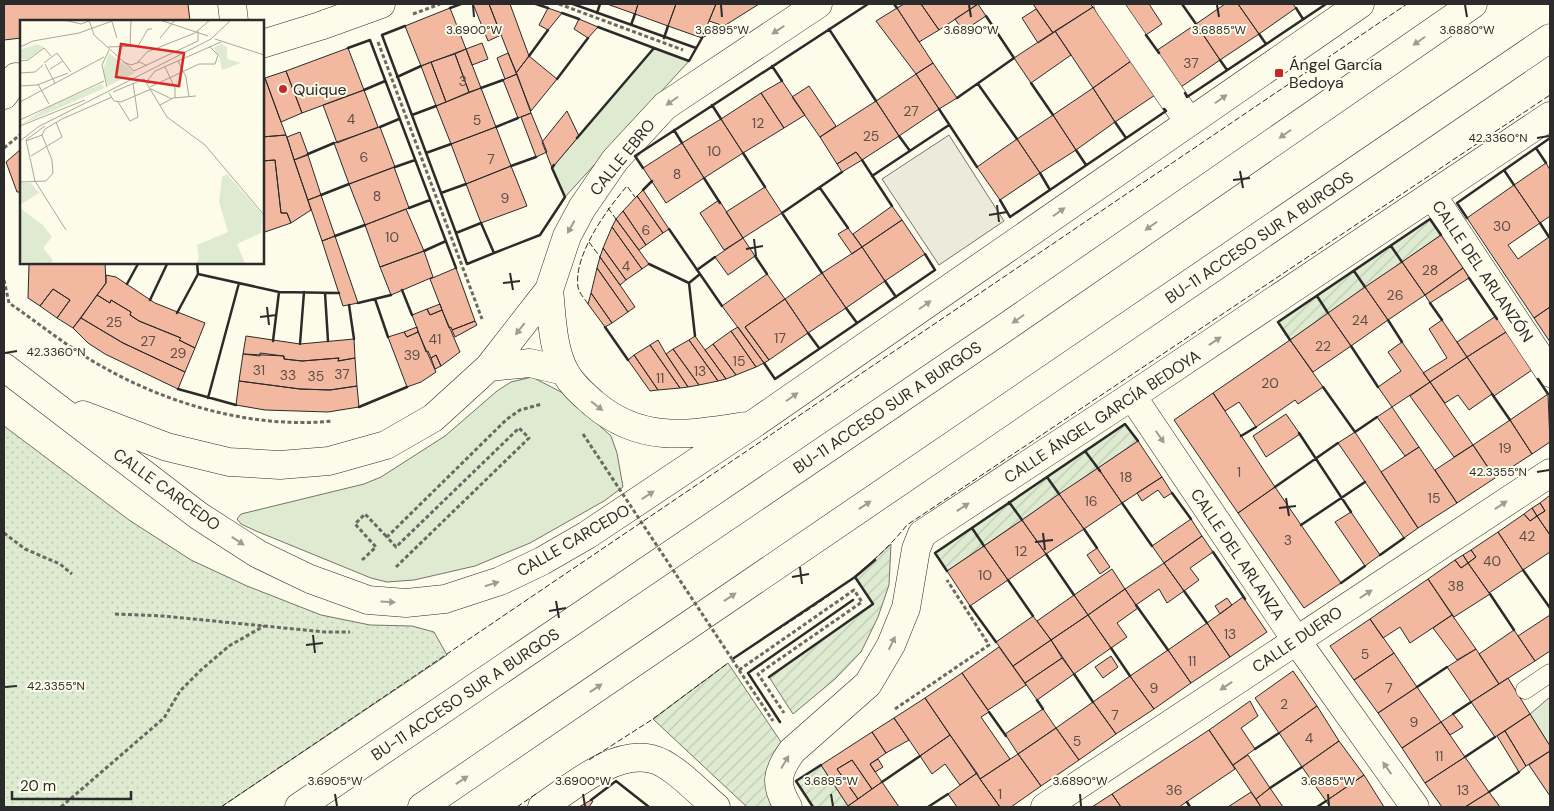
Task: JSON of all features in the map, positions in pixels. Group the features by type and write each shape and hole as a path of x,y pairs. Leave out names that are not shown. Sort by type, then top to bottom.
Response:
{"main road":[{"path":"232,4 234,20"},
{"path":"264,43 381,4"},
{"name":"CALLE EBRO","path":"489,367 549,290 566,236 582,208 616,160 665,106 818,4"},
{"path":"1108,4 1189,122"},
{"path":"549,290 554,333 564,371 574,387 616,420 637,429 656,434 682,434 752,425 1360,4"},
{"name":"BU-11 ACCESO SUR A BURGOS","path":"299,807 1014,321 1473,4"},
{"name":"BU-11 ACCESO SUR A BURGOS","path":"422,807 1550,38"},
{"path":"1503,70 1550,43"},
{"name":"CALLE ÁNGEL GARCÍA BEDOYA","path":"788,807 779,789 778,773 792,751 868,684 892,645 906,608 916,549 922,534 1550,116"},
{"name":"CALLE DEL ARLANZÓN","path":"1432,195 1550,373"},
{"path":"489,367 530,363 564,371"},
{"name":"CALLE CARCEDO","path":"4,367 200,516 258,554 310,579 368,600 406,603 445,599 500,581 542,561 587,535 752,425"},
{"name":"CALLE CARCEDO","path":"44,398 166,447 229,462 280,465 329,461 386,445 433,418 489,367"},
{"name":"CALLE DEL ARLANZA","path":"1132,396 1296,640 1415,807"},
{"name":"CALLE DUERO","path":"1045,807 1550,472"},
{"path":"542,807 612,762 634,758 652,759 669,768 716,807"}],"lane":[{"path":"1525,690 1550,672"}],"path":[{"path":"559,4 684,51"},
{"path":"376,38 485,327"},
{"path":"4,148 20,135"},
{"path":"4,280 9,303 103,367 175,400 229,416 311,424"},
{"path":"387,537 507,420 520,410 536,403 544,404"},
{"path":"577,427 776,726"},
{"path":"114,614 264,625 325,632 347,632 370,625 368,600 352,572 376,547 355,524 365,514 396,547 519,428 529,438 410,553 368,600"},
{"path":"4,532 26,549 60,564 72,574"},
{"path":"894,710 989,645 943,575"},
{"path":"739,670 854,590 862,602 758,674 789,720"},
{"path":"61,807 164,718 180,691 201,670 229,646 264,625"}],"green space":[{"path":"654,48 689,61 565,197 552,168"},
{"path":"1430,219 1441,235 1290,340 1278,322"},
{"path":"532,377 563,393 611,436 617,453 623,487 604,501 530,543 475,566 414,580 387,582 371,578 256,531 241,524 237,519 241,514 364,484 381,477 445,436 497,391 511,382"},
{"path":"1125,424 1138,441 947,571 935,553"},
{"path":"4,426 129,520 191,560 247,586 321,615 370,625 412,626 434,632 447,655 221,807 4,807"},
{"path":"891,544 889,585 878,617 861,652 835,679 793,714 769,677 873,604 855,577"},
{"path":"728,663 781,742 771,760 768,774 777,807 747,807 653,719"},
{"path":"1550,697 1550,746 1530,714"},
{"path":"821,765 849,807 813,807 796,781"}],"shaded area":[{"path":"949,135 1004,221 939,265 882,179"}],"building":[{"path":"4,4 188,4 190,20 20,20 20,38 4,40"},
{"path":"473,4 489,4 501,35 488,41"},
{"path":"489,4 510,4 529,56 516,73"},
{"path":"607,4 638,4 635,14"},
{"path":"638,4 676,4 668,26 635,14"},
{"path":"676,4 716,4 702,38 668,26"},
{"path":"716,4 759,4 724,26 709,21"},
{"path":"904,4 921,4 939,30 919,42 897,8"},
{"path":"921,4 978,4 939,30"},
{"path":"978,4 986,16 963,31 955,19"},
{"path":"1033,4 1090,4 1093,7 1053,33"},
{"path":"1125,4 1149,4 1162,24 1146,35"},
{"path":"1225,4 1238,4 1259,34 1220,60 1196,24"},
{"path":"1238,4 1293,4 1296,8 1259,34"},
{"path":"1093,7 1131,61 1093,88 1055,31"},
{"path":"450,8 466,49 421,66 405,26"},
{"path":"548,8 562,13 548,30 539,25"},
{"path":"897,8 933,63 916,74 876,21"},
{"path":"1036,9 1053,33 1038,43 1022,18"},
{"path":"579,19 598,27 588,38 574,29"},
{"path":"1196,24 1220,60 1181,87 1156,51"},
{"path":"1055,31 1071,55 1031,83 1014,58"},
{"path":"482,43 488,59 472,65 466,49"},
{"path":"348,48 364,90 302,113 286,71"},
{"path":"466,49 481,88 469,92 455,54"},
{"path":"508,53 517,74 505,79 497,58"},
{"path":"455,54 469,92 446,102 431,62"},
{"path":"529,56 557,79 531,111 516,73"},
{"path":"1131,61 1155,95 1115,122 1093,88"},
{"path":"431,62 446,102 436,106 421,66"},
{"path":"933,63 957,98 939,109 916,74"},
{"path":"286,71 302,113 281,122 265,78"},
{"path":"517,74 531,113 518,118 503,80"},
{"path":"916,74 939,109 899,136 876,101"},
{"path":"265,78 286,135 264,137"},
{"path":"782,81 805,115 784,128 761,93"},
{"path":"809,86 836,126 820,137 792,97"},
{"path":"481,88 496,127 451,144 436,106"},
{"path":"1093,88 1115,122 1076,150 1053,115"},
{"path":"364,90 378,127 337,143 323,105"},
{"path":"761,93 784,128 743,153 721,119"},
{"path":"876,101 899,136 862,160 856,152 837,164 820,137"},
{"path":"567,111 579,136 552,168 542,142"},
{"path":"531,113 547,152 536,157 521,117"},
{"path":"1053,115 1076,150 1040,173 1017,139"},
{"path":"721,119 743,153 704,178 682,143"},
{"path":"380,127 395,167 349,184 334,143"},
{"path":"496,127 511,166 466,184 451,144"},
{"path":"300,132 308,154 294,160 287,137"},
{"path":"286,135 311,210 291,223 287,213 281,213 275,160 264,161 264,137"},
{"path":"1017,139 1040,173 1000,200 977,167"},
{"path":"682,143 704,178 666,203 643,168"},
{"path":"20,150 20,192 17,192 6,162"},
{"path":"856,152 862,160 842,172 837,164"},
{"path":"308,155 321,195 308,200 294,160"},
{"path":"275,160 281,213 287,213 291,223 264,232 264,161"},
{"path":"1546,163 1550,170 1550,216 1540,223 1514,185"},
{"path":"511,166 527,206 481,223 466,184"},
{"path":"394,167 409,208 365,225 349,184"},
{"path":"1514,185 1540,223 1508,245 1518,259 1550,238 1550,307 1534,318 1467,218"},
{"path":"765,187 782,213 743,238 726,212"},
{"path":"643,190 669,229 663,233 637,196"},
{"path":"321,195 335,236 322,241 308,200"},
{"path":"637,196 663,233 646,245 623,211"},
{"path":"719,200 743,238 724,250 700,213"},
{"path":"892,206 902,220 862,247 853,234"},
{"path":"406,209 424,251 380,267 365,225"},
{"path":"623,211 646,245 639,250 616,219"},
{"path":"616,219 649,264 642,269 612,227"},
{"path":"902,220 925,254 885,281 862,247"},
{"path":"612,227 642,269 626,280 603,248"},
{"path":"848,228 862,247 852,254 838,234"},
{"path":"1441,235 1463,268 1425,295 1402,262"},
{"path":"335,236 358,303 343,306 322,241"},
{"path":"743,238 755,256 728,275 715,257"},
{"path":"862,247 885,281 846,308 822,273"},
{"path":"603,248 626,280 620,285 600,257"},
{"path":"424,251 433,277 391,295 380,267"},
{"path":"600,257 635,307 628,312 597,268"},
{"path":"1402,262 1425,295 1388,320 1365,287"},
{"path":"29,264 105,264 106,283 73,328 57,318 70,300 53,289 40,306 28,298"},
{"path":"456,268 475,321 452,330 451,327 449,328 430,279"},
{"path":"597,268 628,312 612,323 591,293"},
{"path":"1463,268 1469,278 1430,303 1425,295"},
{"path":"822,273 846,308 808,333 785,299"},
{"path":"767,274 785,299 745,327 769,360 764,363 722,306"},
{"path":"106,275 116,277 155,303 205,323 195,348 179,340 181,338 139,321 130,315 131,312 111,300 110,303 97,295 106,283"},
{"path":"1365,287 1388,320 1351,346 1328,313"},
{"path":"53,289 70,300 57,318 40,306"},
{"path":"591,293 612,323 605,327 588,304"},
{"path":"97,295 110,303 111,300 131,312 130,315 139,321 181,338 179,340 195,348 185,372 123,343 81,318"},
{"path":"785,299 808,333 769,360 745,327"},
{"path":"440,304 442,310 430,315 427,309"},
{"path":"1550,307 1550,342 1534,318"},
{"path":"427,309 430,315 442,310 460,352 441,366 436,355 431,358 428,351 426,352 412,315"},
{"path":"1328,313 1351,346 1313,372 1290,340"},
{"path":"1496,316 1506,332 1467,357 1457,342"},
{"path":"81,318 123,343 185,372 178,389 105,354 88,343 73,328"},
{"path":"1442,320 1467,357 1430,382 1423,373 1447,358 1429,329"},
{"path":"475,321 477,325 455,337 452,330"},
{"path":"417,327 418,332 407,337 404,332"},
{"path":"738,327 764,363 756,367 731,331"},
{"path":"731,331 756,367 736,375 713,344"},
{"path":"404,332 407,337 418,332 436,372 421,382 407,387 388,337"},
{"path":"1506,332 1532,370 1494,396 1467,357"},
{"path":"246,336 300,344 354,339 355,358 338,361 339,358 302,361 284,359 284,356 243,354"},
{"path":"695,336 726,379 718,381 689,340"},
{"path":"658,340 688,387 680,388 650,345"},
{"path":"689,340 718,381 699,385 673,349"},
{"path":"1290,340 1323,387 1298,404 1295,400 1256,427 1239,402 1225,411 1213,393"},
{"path":"1402,342 1430,382 1392,407 1378,387 1401,371 1388,352"},
{"path":"713,344 736,375 726,379 705,350"},
{"path":"650,345 680,388 658,390 634,355"},
{"path":"673,349 699,385 688,387 666,354"},
{"path":"260,353 284,356 284,359 302,361 339,358 338,361 355,358 357,386 330,390 300,389 239,381 243,354 260,356"},
{"path":"436,355 441,366 435,369 431,358"},
{"path":"634,355 658,390 650,391 628,360"},
{"path":"1467,357 1492,394 1469,410 1458,395 1445,403 1430,382"},
{"path":"239,381 300,389 330,390 357,386 359,407 328,412 265,410 236,405"},
{"path":"1430,382 1473,445 1454,457 1410,396"},
{"path":"1213,393 1275,487 1238,513 1174,420"},
{"path":"1548,394 1550,442 1532,454 1510,420"},
{"path":"1392,407 1419,447 1405,456 1377,417"},
{"path":"1286,414 1300,434 1266,457 1253,436"},
{"path":"1510,420 1532,454 1495,478 1473,445"},
{"path":"1355,432 1418,528 1404,538 1338,443"},
{"path":"1138,441 1162,477 1122,503 1098,468"},
{"path":"1473,445 1495,478 1457,503 1435,470"},
{"path":"1419,447 1457,503 1418,528 1381,472"},
{"path":"1098,468 1122,503 1084,529 1059,494"},
{"path":"1162,477 1172,493 1164,498 1158,490 1142,501 1137,493"},
{"path":"1275,487 1341,583 1304,608 1238,513"},
{"path":"1059,494 1084,529 1046,554 1022,520"},
{"path":"1549,496 1550,535 1537,516 1545,511 1540,503"},
{"path":"1540,503 1545,511 1537,516 1532,508"},
{"path":"1532,508 1537,516 1530,521 1524,514"},
{"path":"1351,512 1380,555 1365,566 1335,522"},
{"path":"1524,514 1530,521 1537,516 1550,535 1550,552 1523,570 1498,532"},
{"path":"1191,519 1202,536 1164,563 1152,546"},
{"path":"1022,520 1046,554 1008,580 984,546"},
{"path":"1498,532 1523,570 1489,593 1468,563 1476,557 1471,550"},
{"path":"1202,536 1213,552 1190,568 1199,580 1184,591 1164,563"},
{"path":"984,546 1008,580 970,606 947,571"},
{"path":"1097,548 1110,567 1100,574 1087,555"},
{"path":"1471,550 1476,557 1468,563 1463,555"},
{"path":"1463,555 1468,563 1461,568 1455,560"},
{"path":"1455,560 1461,568 1468,563 1490,594 1454,617 1428,579"},
{"path":"1164,563 1184,591 1167,603 1159,589 1136,605 1125,589"},
{"path":"1112,569 1125,589 1088,615 1074,595"},
{"path":"1428,579 1452,615 1410,643 1400,627 1383,638 1370,619"},
{"path":"1125,589 1138,608 1117,623 1127,637 1111,648 1088,615"},
{"path":"1074,595 1088,615 1051,640 1037,621"},
{"path":"1243,597 1267,632 1230,657 1207,623"},
{"path":"1227,598 1232,605 1220,614 1215,606"},
{"path":"1088,615 1111,648 1074,674 1051,640"},
{"path":"1452,615 1476,649 1457,660 1433,628"},
{"path":"1550,615 1550,651 1535,661 1518,636"},
{"path":"1033,616 1051,640 1013,666 996,642"},
{"path":"1370,619 1394,653 1354,680 1330,646"},
{"path":"1207,623 1230,657 1191,683 1168,650"},
{"path":"1514,630 1535,661 1499,684 1479,654"},
{"path":"1051,640 1062,658 1025,683 1013,666"},
{"path":"999,647 1026,685 988,710 962,673"},
{"path":"1476,649 1499,684 1471,702 1447,667"},
{"path":"1168,650 1191,683 1154,709 1130,676"},
{"path":"1394,653 1417,687 1378,713 1354,680"},
{"path":"1111,656 1118,667 1103,678 1095,667"},
{"path":"1062,658 1074,674 1037,700 1025,683"},
{"path":"1293,671 1317,706 1279,733 1255,698"},
{"path":"962,673 989,712 981,717 1010,759 980,779 925,698"},
{"path":"1130,676 1154,709 1116,734 1093,702"},
{"path":"1508,678 1530,714 1495,737 1471,702"},
{"path":"1417,687 1441,722 1402,748 1378,713"},
{"path":"925,698 950,735 920,756 894,718"},
{"path":"1250,701 1258,716 1241,728 1255,749 1233,765 1209,730"},
{"path":"1093,702 1116,734 1079,760 1056,728"},
{"path":"1317,706 1339,741 1302,767 1279,733"},
{"path":"1043,709 1056,728 1018,754 1005,734"},
{"path":"1453,714 1463,727 1450,735 1441,722"},
{"path":"1530,714 1550,746 1550,751 1526,766 1505,731"},
{"path":"894,718 909,740 886,753 872,732"},
{"path":"1441,722 1465,757 1425,783 1402,748"},
{"path":"1056,728 1079,760 1041,786 1018,754"},
{"path":"1209,730 1235,769 1179,807 1121,807 1112,794"},
{"path":"1505,731 1526,766 1519,772 1497,736"},
{"path":"872,732 886,753 870,764 882,782 872,789 852,760 837,769 858,799 848,806 821,765"},
{"path":"950,735 977,773 960,785 945,764 932,774 920,756"},
{"path":"1339,741 1364,775 1326,801 1302,767"},
{"path":"1550,751 1550,796 1529,765"},
{"path":"1018,754 1041,786 1011,807 1000,807 980,779"},
{"path":"1248,755 1270,788 1256,799 1233,765"},
{"path":"1465,757 1489,792 1465,807 1442,807 1425,783"},
{"path":"878,759 883,767 875,772 870,764"},
{"path":"852,760 872,789 858,799 837,769"},
{"path":"977,773 1000,807 957,807 948,794"},
{"path":"1364,775 1384,807 1330,807 1326,801"},
{"path":"882,782 899,807 848,806"},
{"path":"1270,788 1283,807 1261,807 1256,799"},
{"path":"1251,792 1261,807 1228,807"},
{"path":"1489,792 1500,807 1465,807"},
{"path":"1112,794 1121,807 1092,807"},
{"path":"591,800 593,801 589,807 579,807"}],"fence":[{"path":"221,807 1407,4"},
{"path":"702,38 724,26"},
{"path":"734,658 848,582 889,545 907,525 1550,95"},
{"path":"588,304 578,287 578,274 586,247 602,219 627,186 635,197"},
{"path":"608,208 616,219"},
{"path":"589,242 600,257"},
{"path":"589,760 653,719 728,663"},
{"path":"517,807 536,794"}],"wall":[{"path":"450,8 461,4"},
{"path":"536,4 548,8"},
{"path":"573,4 696,48"},
{"path":"597,13 600,4"},
{"path":"643,168 635,156 868,4"},
{"path":"894,4 897,8"},
{"path":"1182,4 1196,24"},
{"path":"1185,93 1187,97 1326,4"},
{"path":"1296,8 1303,19"},
{"path":"562,13 579,19"},
{"path":"631,25 635,14"},
{"path":"957,98 1014,58 986,16"},
{"path":"405,26 382,35 456,233"},
{"path":"664,38 668,26"},
{"path":"598,27 654,48"},
{"path":"829,29 876,101"},
{"path":"529,56 548,30"},
{"path":"1259,34 1266,44"},
{"path":"1146,35 1159,53"},
{"path":"557,79 588,38"},
{"path":"577,138 654,48 689,61 702,38"},
{"path":"348,48 370,40 456,268"},
{"path":"1220,60 1227,70"},
{"path":"397,77 421,66"},
{"path":"772,66 782,81"},
{"path":"481,88 503,80"},
{"path":"364,90 385,81"},
{"path":"1031,83 1053,115"},
{"path":"978,84 1017,139"},
{"path":"712,105 721,119"},
{"path":"412,115 436,106"},
{"path":"939,109 977,167"},
{"path":"1000,200 1010,217 1166,111 1164,109"},
{"path":"496,127 518,118"},
{"path":"380,127 399,119"},
{"path":"1115,122 1126,138"},
{"path":"872,176 949,125"},
{"path":"674,130 682,143"},
{"path":"899,136 910,151"},
{"path":"1467,218 1457,203 1550,138"},
{"path":"308,154 334,143"},
{"path":"426,153 451,144"},
{"path":"1536,148 1546,163"},
{"path":"1076,150 1086,165"},
{"path":"743,153 765,187"},
{"path":"511,166 536,157"},
{"path":"395,167 415,160"},
{"path":"862,160 892,206"},
{"path":"494,253 540,235 565,197 552,168 554,165"},
{"path":"1504,170 1514,185"},
{"path":"822,273 782,213 842,172"},
{"path":"1040,173 1050,190"},
{"path":"704,178 720,203"},
{"path":"643,190 652,181"},
{"path":"321,195 349,184"},
{"path":"441,193 466,184"},
{"path":"820,188 848,228"},
{"path":"409,208 430,200"},
{"path":"1290,340 1278,322 1430,219 1441,235"},
{"path":"481,223 494,253 467,264 456,233 481,223"},
{"path":"1540,223 1549,237"},
{"path":"335,236 365,225"},
{"path":"669,229 722,306"},
{"path":"424,251 446,241"},
{"path":"1391,246 1402,262"},
{"path":"764,363 775,379 935,270 925,254"},
{"path":"755,256 767,274"},
{"path":"697,270 715,257"},
{"path":"127,284 138,264"},
{"path":"150,300 167,264"},
{"path":"197,264 198,274 279,292 339,293"},
{"path":"649,264 689,283 695,336"},
{"path":"1354,271 1365,287"},
{"path":"177,313 198,274"},
{"path":"689,283 700,274"},
{"path":"1469,278 1497,319"},
{"path":"885,281 896,297"},
{"path":"208,398 239,283"},
{"path":"402,290 412,315"},
{"path":"273,341 279,292"},
{"path":"300,344 304,292"},
{"path":"325,293 328,341"},
{"path":"358,303 391,295"},
{"path":"1317,296 1328,313"},
{"path":"375,299 388,337"},
{"path":"1430,303 1442,320"},
{"path":"349,305 354,339"},
{"path":"846,308 857,323"},
{"path":"1388,320 1402,342"},
{"path":"605,327 628,360"},
{"path":"808,333 819,348"},
{"path":"1351,346 1378,387"},
{"path":"1538,379 1548,394"},
{"path":"359,407 407,387"},
{"path":"1323,387 1355,432 1377,417"},
{"path":"178,389 236,405"},
{"path":"1492,394 1510,420"},
{"path":"947,571 935,553 1125,424 1138,441"},
{"path":"1241,436 1256,427"},
{"path":"1299,433 1351,512"},
{"path":"1275,487 1338,443"},
{"path":"1085,451 1100,471"},
{"path":"1047,477 1059,494"},
{"path":"1301,525 1365,482"},
{"path":"1172,493 1191,519"},
{"path":"1009,502 1022,520"},
{"path":"1122,503 1152,546"},
{"path":"972,528 984,546"},
{"path":"1084,529 1097,548"},
{"path":"1380,555 1404,538"},
{"path":"1213,552 1245,599"},
{"path":"1046,554 1074,595"},
{"path":"734,658 855,577 875,560"},
{"path":"1341,583 1365,566"},
{"path":"1523,570 1550,608"},
{"path":"769,677 873,604 855,577"},
{"path":"1008,580 1033,616"},
{"path":"1184,591 1207,623"},
{"path":"1490,594 1514,630"},
{"path":"780,722 748,673 853,600"},
{"path":"1136,605 1168,650"},
{"path":"970,606 996,642"},
{"path":"1111,648 1130,676"},
{"path":"1417,687 1447,667"},
{"path":"1074,674 1093,702"},
{"path":"1037,700 1043,709"},
{"path":"1453,714 1471,702"},
{"path":"989,712 1006,736"},
{"path":"1255,749 1279,733"},
{"path":"1465,757 1495,737"},
{"path":"882,782 920,756"},
{"path":"813,807 796,781 821,765"},
{"path":"1270,788 1302,767"},
{"path":"1489,792 1519,772"},
{"path":"591,800 616,781 649,807"},
{"path":"928,807 948,794"},
{"path":"1317,807 1326,801"},
{"path":"1187,802 1190,807"}],"place":[{"name":"Ángel García Bedoya","path":"1279,73"},
{"name":"Quique","path":"283,89"}]}
